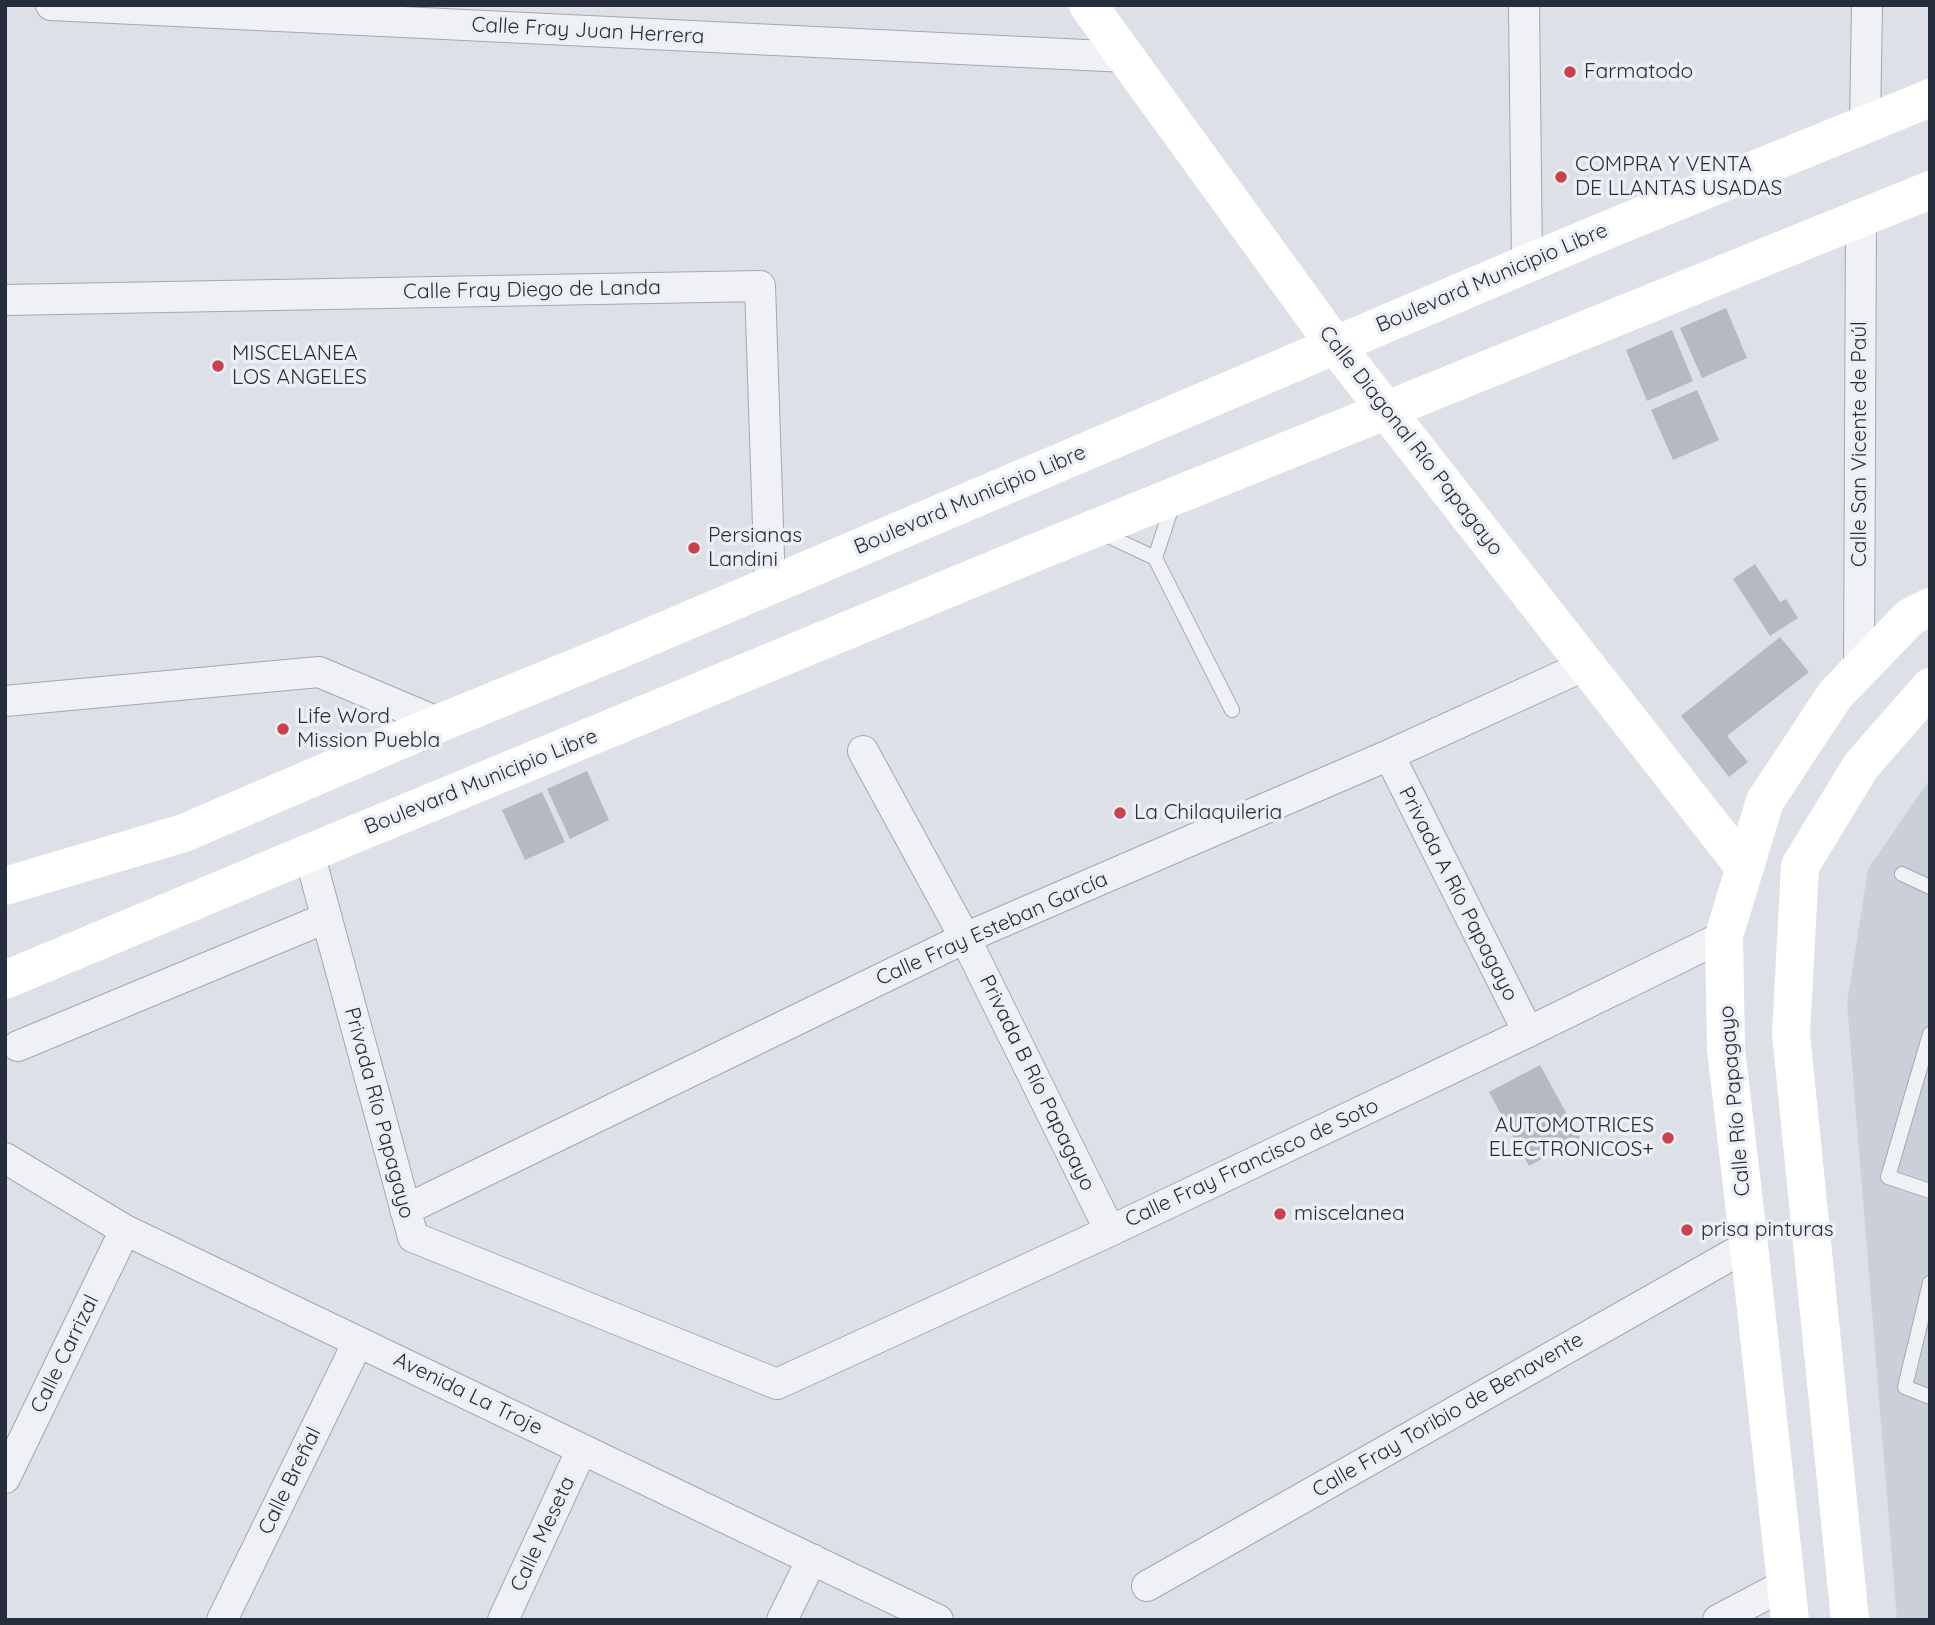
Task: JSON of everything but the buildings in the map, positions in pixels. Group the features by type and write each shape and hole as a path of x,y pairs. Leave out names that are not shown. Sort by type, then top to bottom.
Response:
{"main road":[{"name":"Calle Diagonal Río Papagayo","path":"1088,5 1335,345 1745,868"},
{"name":"Boulevard Municipio Libre","path":"5,886 184,833 1527,263 1930,98"},
{"name":"Boulevard Municipio Libre","path":"5,980 1094,529 1930,190"},
{"name":"Calle Río Papagayo","path":"1788,1602 1726,1049 1724,936 1765,801 1835,695 1910,617 1930,607"},
{"path":"1850,1620 1791,1034 1800,866 1861,766 1930,687"}],"street":[{"name":"Calle Fray Juan Herrera","path":"51,5 1126,57"},
{"path":"1524,5 1527,263"},
{"path":"1865,125 1867,5"},
{"name":"Calle San Vicente de Paúl","path":"1859,670 1861,218"},
{"name":"Calle Fray Diego de Landa","path":"5,300 760,286 770,586"},
{"name":"Calle Fray Esteban García","path":"405,1210 965,938 1389,755 1586,666"},
{"path":"5,701 319,672 440,723"},
{"name":"Privada B Río Papagayo","path":"863,751 965,938 1110,1231"},
{"name":"Privada A Río Papagayo","path":"1389,755 1528,1032"},
{"name":"Privada Río Papagayo","path":"309,853 413,1237 777,1384"},
{"path":"18,1046 326,918"},
{"name":"Calle Fray Francisco de Soto","path":"777,1384 1110,1231 1724,936"},
{"name":"Avenida La Troje","path":"5,1157 125,1230 937,1620"},
{"name":"Calle Carrizal","path":"5,1478 125,1230"},
{"name":"Calle Fray Toribio de Benavente","path":"1147,1586 1749,1245"},
{"name":"Calle Breñal","path":"222,1620 358,1342"},
{"name":"Calle Meseta","path":"503,1620 582,1449"},
{"path":"782,1620 812,1559"},
{"path":"1718,1620 1788,1602"}],"lane":[{"path":"1155,558 1176,496"},
{"path":"1094,529 1155,558 1232,710"},
{"path":"1902,874 1930,887"},
{"path":"1930,1034 1888,1177 1930,1191"},
{"path":"1930,1283 1905,1387 1930,1397"}],"shaded area":[{"path":"1930,779 1930,1620 1897,1620 1847,1003 1868,869"}],"place":[{"name":"Farmatodo","path":"1570,72"},
{"name":"COMPRA Y VENTA DE LLANTAS USADAS","path":"1561,177"},
{"name":"MISCELANEA LOS ANGELES","path":"218,366"},
{"name":"Persianas Landini","path":"694,548"},
{"name":"Life Word Mission Puebla","path":"283,729"},
{"name":"La Chilaquileria","path":"1120,813"},
{"name":"AUTOMOTRICES ELECTRONICOS+","path":"1668,1138"},
{"name":"miscelanea","path":"1280,1214"},
{"name":"prisa pinturas","path":"1687,1230"}]}
